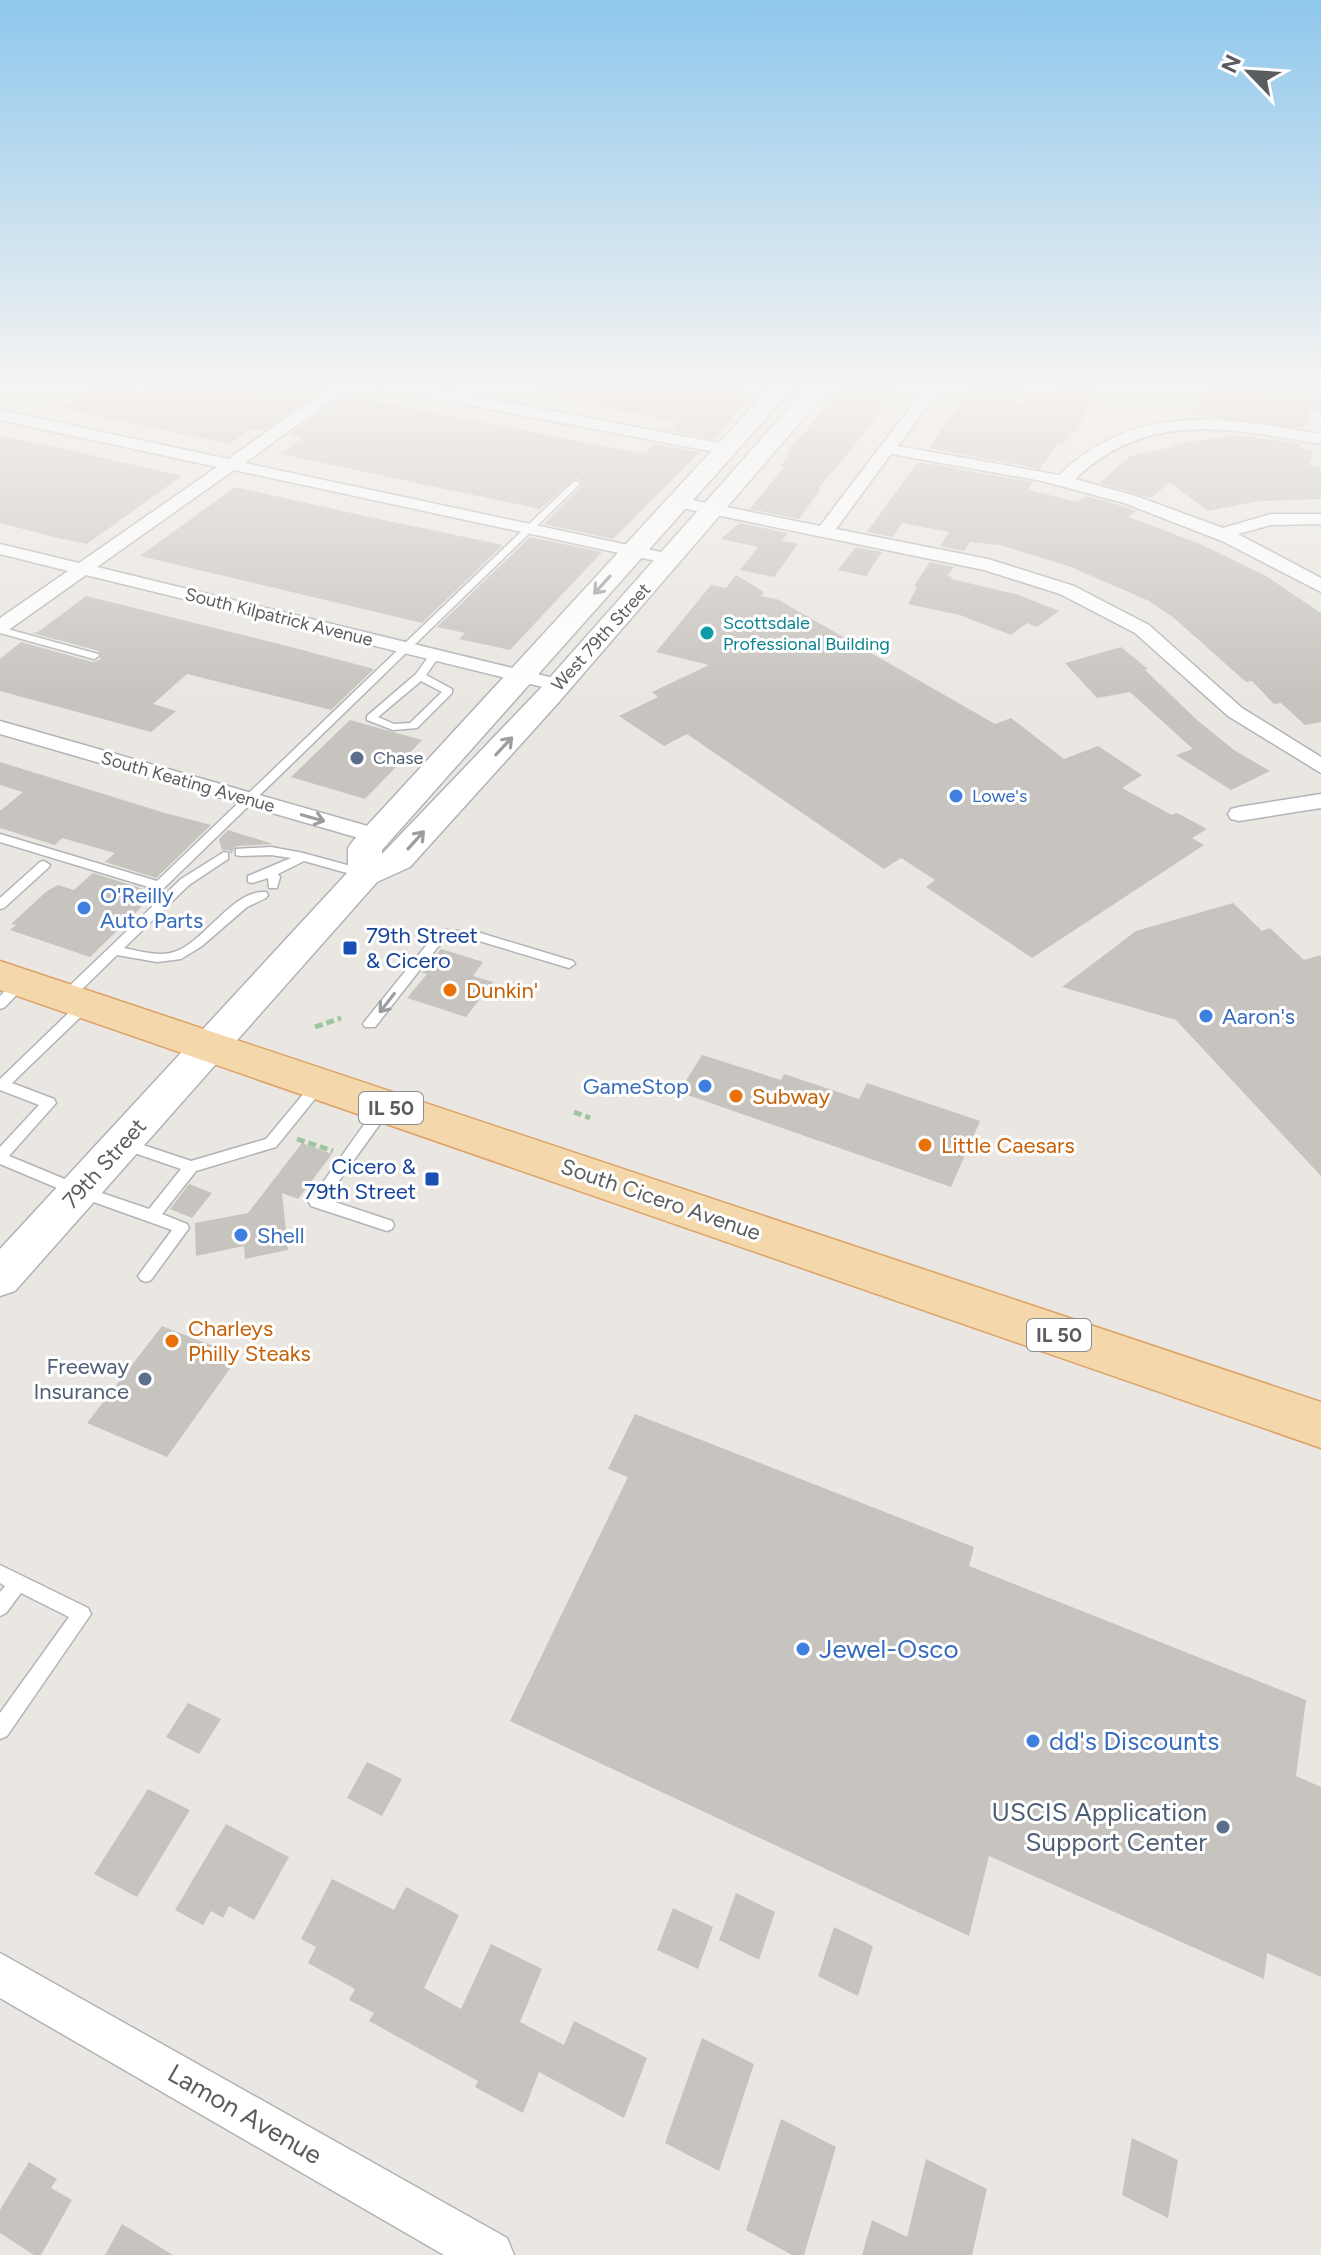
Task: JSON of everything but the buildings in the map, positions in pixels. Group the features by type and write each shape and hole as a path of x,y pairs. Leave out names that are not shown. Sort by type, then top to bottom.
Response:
{"main road":[{"name":"West 79th Street","path":"365,874 365,848 689,488"},
{"name":"West 79th Street","path":"208,1047 365,874 398,860 559,685 732,488"},
{"name":"South Cicero Avenue","path":"7,987 76,1001 1321,1425"},
{"name":"79th Street","path":"0,1278 208,1047"}],"street":[{"path":"0,628 198,488"},
{"path":"339,488 670,559"},
{"path":"825,531 858,488"},
{"path":"1088,488 1224,534 1321,586"},
{"path":"677,502 1017,572 1099,604 1159,642 1246,721 1321,766"},
{"path":"1224,534 1264,520 1321,519"},
{"name":"South Kilpatrick Avenue","path":"0,549 559,685"},
{"name":"South Keating Avenue","path":"0,727 377,836"},
{"path":"1239,814 1321,801"},
{"name":"Lamon Avenue","path":"0,1974 490,2255"}],"lane":[{"path":"0,838 159,886 572,488"},
{"path":"0,628 94,656"},
{"path":"420,676 448,691 413,726 393,727 371,718 420,676 435,655"},
{"path":"240,852 271,851 365,874"},
{"path":"146,1276 182,1228 79,1191 0,1157 49,1103 2,1085 116,951 185,882 224,856"},
{"path":"252,879 271,879 303,857"},
{"path":"0,905 44,865"},
{"path":"242,889 239,896 243,904"},
{"path":"116,951 157,958 177,956 198,943 243,904 262,895"},
{"path":"370,1024 445,934 477,936 569,964"},
{"path":"152,1216 191,1167 271,1143 320,1084"},
{"path":"385,1106 316,1202 387,1225"},
{"path":"122,1143 191,1167"},
{"path":"0,1574 82,1614 0,1729"},
{"path":"0,1607 18,1583"}],"path":[{"path":"315,1027 341,1018"},
{"path":"574,1112 590,1118"},
{"path":"295,1138 334,1151"}],"place":[{"name":"Scottsdale Professional Building","path":"707,633"},
{"name":"Chase","path":"357,758"},
{"name":"Lowe's","path":"956,796"},
{"name":"O'Reilly Auto Parts","path":"84,908"},
{"name":"79th Street & Cicero","path":"350,948"},
{"name":"Dunkin'","path":"450,990"},
{"name":"Aaron's","path":"1206,1016"},
{"name":"GameStop","path":"705,1086"},
{"name":"Subway","path":"736,1096"},
{"name":"Little Caesars","path":"925,1145"},
{"name":"Cicero & 79th Street","path":"432,1179"},
{"name":"Shell","path":"241,1235"},
{"name":"Charleys Philly Steaks","path":"172,1341"},
{"name":"Freeway Insurance","path":"145,1379"},
{"name":"Jewel-Osco","path":"803,1649"},
{"name":"dd's Discounts","path":"1033,1741"},
{"name":"USCIS Application Support Center","path":"1223,1827"}]}
